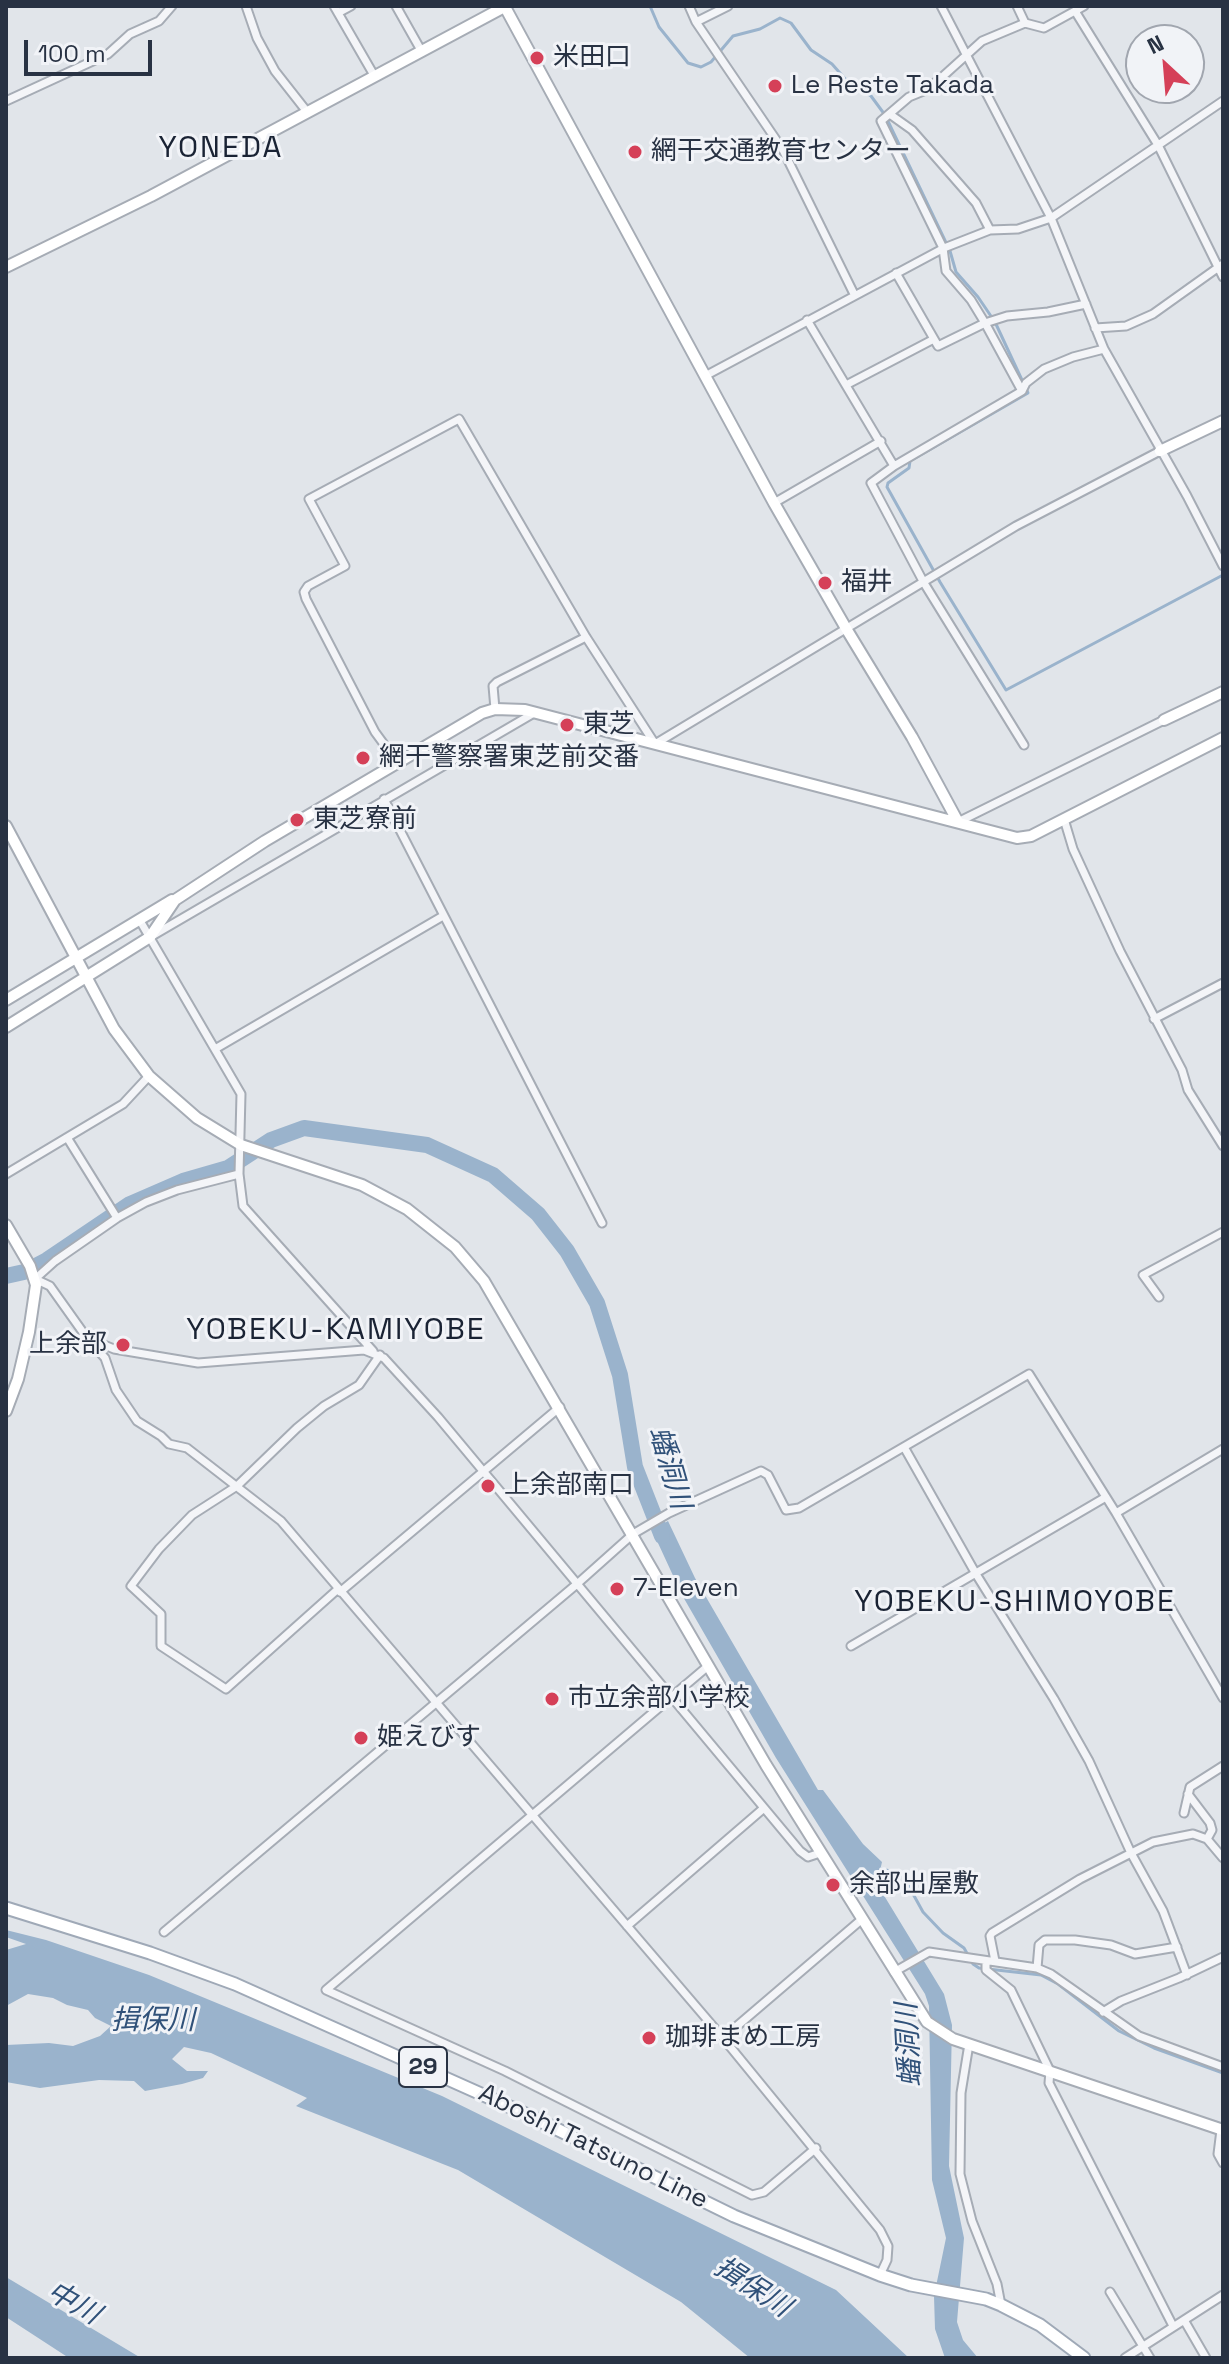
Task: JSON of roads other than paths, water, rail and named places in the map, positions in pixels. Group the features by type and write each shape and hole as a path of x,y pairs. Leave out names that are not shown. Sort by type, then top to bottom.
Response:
{"main road":[{"name":"Aboshi Tatsuno Line","path":"6,1908 150,1953 235,1984 528,2115 734,2216 880,2275 1001,2305 1040,2325 1084,2358"}],"street":[{"path":"6,101 108,54 130,34 159,21 172,6"},
{"path":"246,6 257,38 275,71 308,113"},
{"path":"351,6 336,9 375,77"},
{"path":"396,6 422,52"},
{"path":"6,267 151,196 505,6 774,503 912,737 958,822"},
{"path":"689,6 696,22 783,150 854,294"},
{"path":"696,22 728,6"},
{"path":"941,6 1051,218 1104,349 1223,566"},
{"path":"1017,6 1025,23"},
{"path":"1022,391 987,323 946,271 944,248 881,121 909,97 926,90 982,41 1025,23 1044,28 1084,6"},
{"path":"1075,11 1158,145 1220,265 1223,277"},
{"path":"705,376 944,248 990,230 1018,229 1051,218 1223,101"},
{"path":"887,117 912,130 976,203 990,230"},
{"path":"1095,328 1126,326 1153,314 1220,265"},
{"path":"896,273 938,346 999,319 1086,304"},
{"path":"807,320 894,466"},
{"path":"846,385 934,339"},
{"path":"1024,745 924,583 871,483 894,466 1022,391 1026,383 1044,369 1104,349"},
{"path":"397,762 375,732 306,599 304,592 308,586 345,566 309,499 459,419 586,637 655,744"},
{"path":"655,744 1016,526 1223,421"},
{"path":"774,503 881,441"},
{"path":"495,709 493,686 497,682 586,637"},
{"path":"958,822 1223,692"},
{"path":"150,937 175,900 265,841 397,762 482,713 495,709 517,708 1023,838 1223,738"},
{"path":"6,1027 150,937 534,713"},
{"path":"384,799 602,1223"},
{"path":"1064,819 1073,849 1120,951 1182,1070 1188,1090 1223,1146"},
{"path":"6,827 114,1029 149,1076 197,1118 242,1140 362,1185 426,1223 466,1258 484,1281 820,1853 921,2014 933,2028 953,2039 1220,2127 1218,2154 1223,2163"},
{"path":"6,1000 195,888"},
{"path":"215,1049 443,916"},
{"path":"139,919 241,1094 239,1174 243,1206 376,1353 404,1378 804,1855 811,1857 820,1853"},
{"path":"1154,1019 1223,983"},
{"path":"6,1174 123,1104 149,1076"},
{"path":"68,1139 117,1218"},
{"path":"33,1273 146,1202 177,1190 239,1174"},
{"path":"6,1225 33,1273 35,1299 18,1379 6,1411"},
{"path":"1159,1297 1143,1275 1223,1232"},
{"path":"33,1273 53,1289 105,1358 116,1390 137,1421 169,1444 187,1448 281,1521 816,2148 880,2230 888,2246 887,2260 880,2275"},
{"path":"87,1338 114,1349 198,1363 376,1353"},
{"path":"376,1353 359,1385 324,1406 237,1486 192,1515 159,1549 131,1586 161,1614 161,1646 226,1689 560,1407"},
{"path":"164,1932 633,1534 669,1513 761,1471 768,1475 786,1510 799,1508 1029,1374 1116,1513 1223,1698"},
{"path":"904,1447 976,1574 1089,1761 1131,1853 1163,1911 1187,1975"},
{"path":"1116,1513 1223,1449"},
{"path":"851,1646 1106,1497"},
{"path":"708,1666 670,1695 326,1990 505,2071 752,2195 764,2192 816,2148"},
{"path":"1184,1813 1188,1794 1196,1781 1223,1766"},
{"path":"1188,1794 1210,1823 1212,1830 1207,1839"},
{"path":"627,1926 764,1808"},
{"path":"995,1961 992,1933 1080,1879 1153,1842 1193,1834 1207,1839 1223,1858"},
{"path":"723,2038 861,1920"},
{"path":"1037,1968 1039,1945 1045,1940 1111,1945 1135,1954 1177,1947"},
{"path":"894,1972 929,1952 1037,1968 1051,1974 1139,2036 1223,2067"},
{"path":"1103,2012 1121,2001 1223,1957"},
{"path":"986,1961 986,1970 1011,1990 1050,2071 1049,2083 1173,2326"},
{"path":"969,2044 961,2093 960,2174 972,2221 997,2284 1001,2305"},
{"path":"1110,2292 1150,2358"},
{"path":"1125,2358 1222,2298"},
{"path":"1184,2320 1206,2358"}],"water":[{"path":"668,1521 695,1578 818,1790 823,1790 863,1844 882,1862 877,1884 944,1994 952,2025 949,2166 964,2238 957,2322 963,2340 978,2358 945,2358 935,2329 934,2296 946,2238 932,2180 929,2006 925,1994 776,1758 682,1595 652,1530"},
{"name":"揖保川","path":"6,1930 46,1940 149,1975 442,2096 836,2290 909,2358 750,2358 681,2302 458,2170 296,2106 307,2098 211,2053 184,2047 172,2059 187,2071 208,2071 203,2078 145,2091 134,2081 99,2080 40,2088 6,2082 6,2045 49,2043 73,2046 100,2036 111,2026 95,2018 88,2010 53,1998 28,1994 6,2006 6,1950 26,1944 6,1937"},
{"name":"中川","path":"6,2277 141,2358 69,2358 6,2317"}],"waterway":[{"path":"650,6 659,27 688,63 701,67 711,62 733,36 760,29 780,18 791,23 811,50 832,64 847,81 871,96 885,115 950,251 956,272 995,322 1028,393 910,461 909,468 887,487 1006,690 1223,575"},
{"name":"蟠洞川","path":"6,1276 24,1272 47,1260 130,1204 183,1181 228,1168 271,1140 304,1128 427,1145 493,1175 538,1214 567,1251 597,1303 620,1375 635,1467 662,1536"},
{"path":"878,1868 902,1874 923,1912 943,1933 964,1948 979,1968 1041,1975 1058,1984 1119,2031 1154,2048 1223,2073"}],"place":[{"name":"米田口","path":"537,58"},
{"name":"Le Reste Takada","path":"775,86"},
{"name":"網干交通教育センター","path":"635,152"},
{"name":"福井","path":"825,583"},
{"name":"東芝","path":"567,725"},
{"name":"網干警察署東芝前交番","path":"363,758"},
{"name":"東芝寮前","path":"297,820"},
{"name":"上余部","path":"123,1345"},
{"name":"上余部南口","path":"488,1486"},
{"name":"7-Eleven","path":"617,1589"},
{"name":"市立余部小学校","path":"552,1699"},
{"name":"姫えびす","path":"361,1738"},
{"name":"余部出屋敷","path":"833,1885"},
{"name":"珈琲まめ工房","path":"649,2038"}],"district":[{"name":"YONEDA","path":"221,149"},
{"name":"YOBEKU-KAMIYOBE","path":"336,1331"},
{"name":"YOBEKU-SHIMOYOBE","path":"1015,1603"}]}
